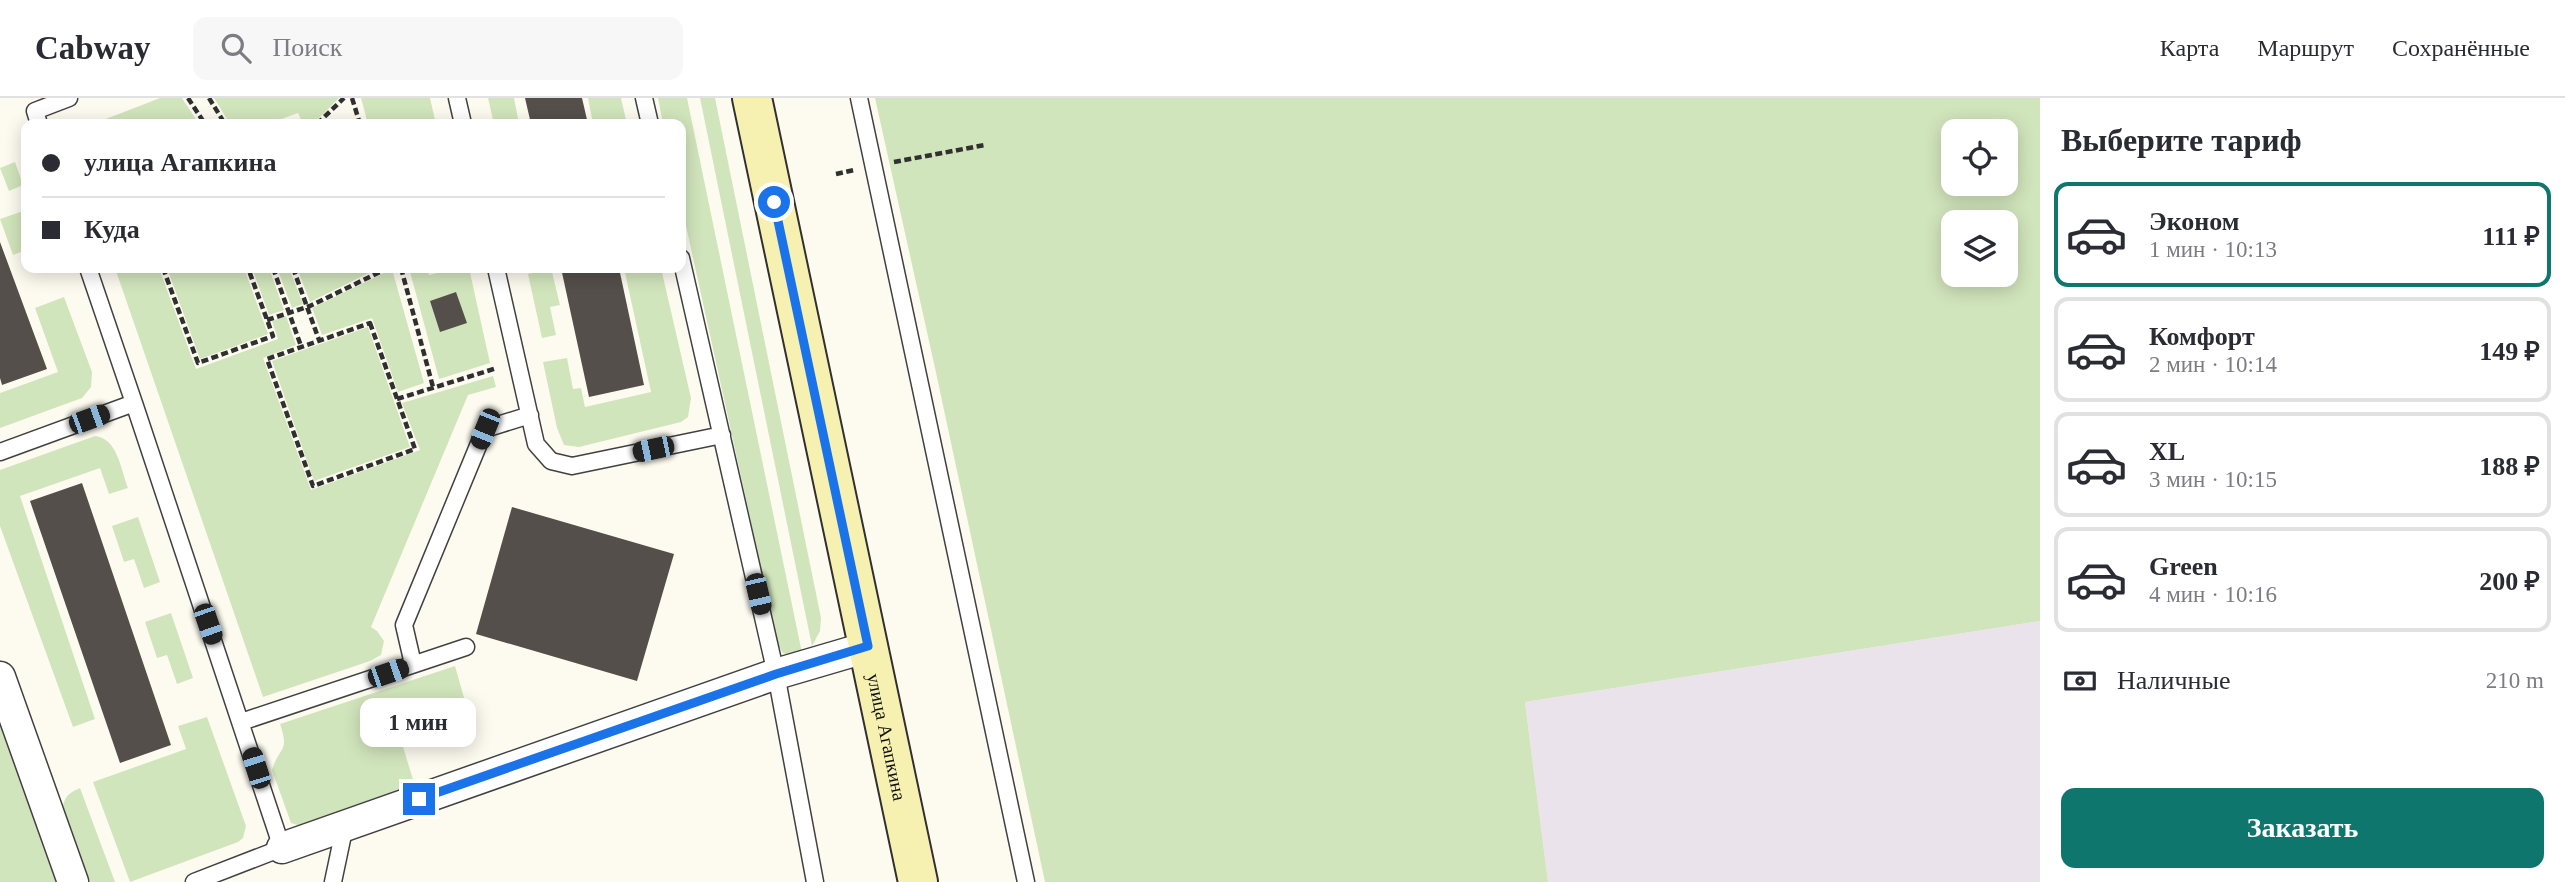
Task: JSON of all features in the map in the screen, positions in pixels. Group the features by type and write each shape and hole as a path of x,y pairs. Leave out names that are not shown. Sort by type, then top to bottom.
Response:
{"main road":[{"name":"улица Агапкина","path":"752,98 918,882"}],"street":[{"path":"282,848 776,674 868,646"},
{"path":"0,677 73,882"}],"lane":[{"path":"37,119 35,111 69,98"},
{"path":"457,98 462,119"},
{"path":"643,98 649,119"},
{"path":"859,98 1026,882"},
{"path":"90,273 282,848 194,882"},
{"path":"497,273 540,451 551,461 565,466 722,435"},
{"path":"684,273 776,674 815,882"},
{"path":"0,452 134,403"},
{"path":"413,664 404,625 485,429 530,415"},
{"path":"241,722 466,647"},
{"path":"339,881 345,825"}],"path":[{"path":"188,98 202,119"},
{"path":"209,98 222,119"},
{"path":"322,119 344,98"},
{"path":"352,98 358,119"},
{"path":"836,174 985,145"},
{"path":"165,273 198,363 273,336 250,273"},
{"path":"276,273 302,346"},
{"path":"295,273 319,340"},
{"path":"267,320 307,307 378,273"},
{"path":"402,273 433,387"},
{"path":"370,323 415,449 313,486 267,359 319,340 370,323"},
{"path":"397,399 492,370"}],"shaded area":[{"path":"2040,621 2040,882 1548,882 1525,702"}],"green space":[{"path":"160,98 182,98 196,119 106,119"},
{"path":"214,98 339,98 318,119 301,119 298,113 281,119 227,119"},
{"path":"361,98 430,98 435,119 367,119"},
{"path":"488,98 514,98 518,119 493,119"},
{"path":"588,98 621,98 626,119 592,119"},
{"path":"658,98 687,98 802,653 792,656 783,653 778,645 686,226 686,119 662,119"},
{"path":"700,98 715,98 821,618 820,631 812,646"},
{"path":"875,98 2040,98 2040,621 1525,702 1548,882 1045,882"},
{"path":"15,162 21,186 9,191 0,168"},
{"path":"21,212 21,252 13,255 0,219"},
{"path":"117,273 161,273 196,369 278,339 272,321 286,316 296,345 263,358 311,490 420,450 402,403 493,376 496,387 468,395 371,627 384,641 381,655 263,697"},
{"path":"169,273 246,273 268,334 200,359"},
{"path":"254,273 271,273 284,310 269,315"},
{"path":"279,273 291,273 303,304 292,308"},
{"path":"299,273 369,273 310,302"},
{"path":"384,273 393,273 424,383 398,392 372,318 322,335 312,308"},
{"path":"410,273 470,273 490,363 439,379"},
{"path":"552,273 560,305 550,307 556,335 542,338 528,274"},
{"path":"625,273 662,273 691,398 688,417 681,422 579,447 564,445 557,428 543,362 567,358 573,389 581,388 585,407 651,392"},
{"path":"64,297 92,372 91,387 82,398 0,428 0,393 58,372 35,308"},
{"path":"368,327 410,447 314,481 272,361"},
{"path":"95,436 108,442 113,448 128,488 109,494 100,468 20,496 95,719 73,727 0,526 0,470"},
{"path":"138,517 160,582 144,588 134,559 124,562 112,526"},
{"path":"171,613 193,678 177,684 167,655 157,658 145,622"},
{"path":"455,666 465,701 396,724 415,786 301,826 291,823 272,770 284,745 280,724"},
{"path":"0,712 60,882 0,882"},
{"path":"207,717 246,826 243,838 130,882 93,782 186,749 178,726"},
{"path":"80,788 115,882 88,882 71,842 64,819 64,802 70,793"}],"building":[{"path":"525,98 582,98 587,119 530,119"},
{"path":"0,242 47,369 2,385 0,378"},
{"path":"562,273 620,273 644,385 589,397"},
{"path":"456,292 467,323 440,332 430,301"},
{"path":"82,483 171,745 120,763 30,501"},
{"path":"512,507 674,554 637,681 476,634"}],"route":[{"path":"419,799 776,674 868,646 774,202"}]}
